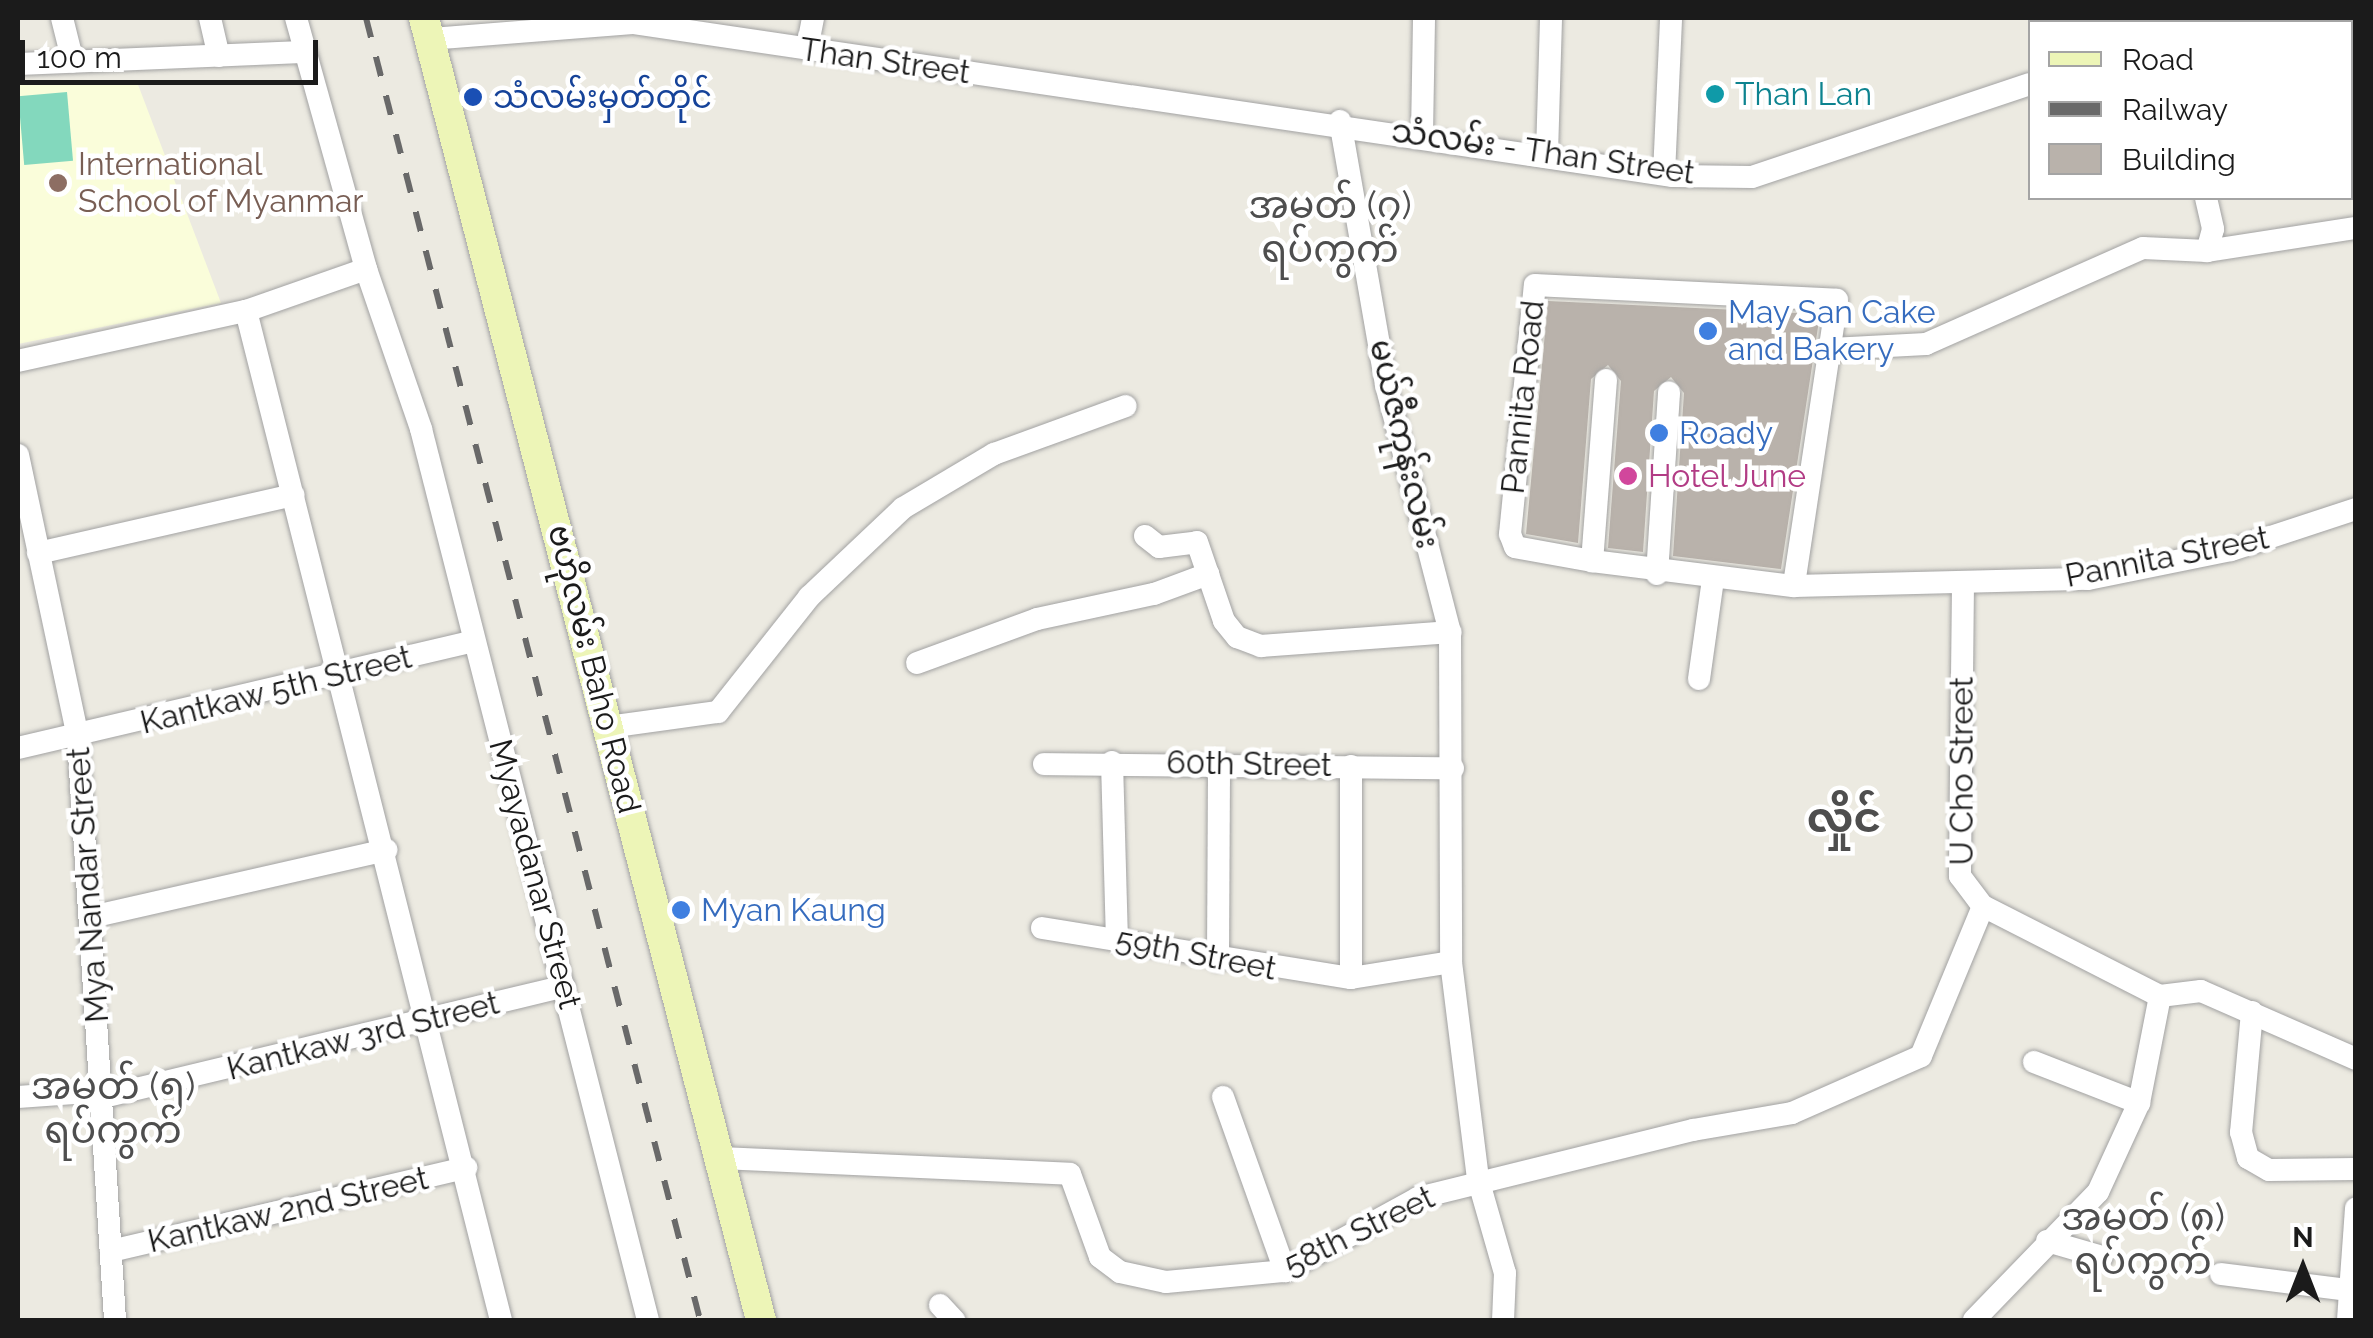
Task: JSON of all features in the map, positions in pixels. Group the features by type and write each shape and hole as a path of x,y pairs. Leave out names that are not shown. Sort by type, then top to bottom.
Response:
{"main road":[{"name":"ဗဟိုလမ်း Baho Road","path":"427,28 761,1320"}],"street":[{"path":"62,18 72,62"},
{"path":"210,18 218,56"},
{"name":"Myayadanar Street","path":"296,18 366,269 421,428 648,1320"},
{"path":"807,49 813,18"},
{"path":"1422,134 1424,18"},
{"path":"1547,154 1551,18"},
{"path":"1664,174 1671,18"},
{"name":"Than Street","path":"427,28 675,23 807,49 1126,100 1340,121"},
{"path":"18,64 303,52"},
{"name":"သံလမ်း - Than Street","path":"1340,121 1664,174 1752,177 2028,85"},
{"name":"မယ်ဇီကုန်းလမ်း","path":"1340,121 1386,384 1450,632 1451,962 1478,1179 1504,1273 1503,1320"},
{"path":"2206,200 2213,229 2207,251"},
{"path":"1794,586 1830,350 1926,344 2143,248 2207,251 2356,228"},
{"path":"18,362 246,311 366,269"},
{"name":"Pannita Road","path":"1592,560 1510,542 1534,285 1834,298 1830,350"},
{"path":"246,311 386,850 501,1320"},
{"path":"1592,560 1606,380"},
{"path":"1657,574 1669,392"},
{"path":"608,727 718,712 808,597 903,508 994,454 1126,406"},
{"name":"Mya Nandar Street","path":"18,455 78,738 115,1320"},
{"path":"38,553 294,495"},
{"name":"Pannita Street","path":"1592,560 1657,574 1794,586 2088,579 2231,550 2356,509"},
{"path":"1145,536 1159,547 1196,542 1224,621 1238,638 1261,646 1450,632"},
{"path":"918,663 1037,619 1154,594 1208,574"},
{"path":"1699,679 1713,579"},
{"name":"U Cho Street","path":"1963,583 1956,857 1983,906 2160,996"},
{"name":"Kantkaw 5th Street","path":"18,748 78,738 474,641"},
{"path":"1112,762 1117,938"},
{"path":"1218,960 1219,762"},
{"name":"60th Street","path":"1044,764 1219,762 1453,768"},
{"path":"1351,766 1351,978"},
{"path":"91,917 386,850"},
{"name":"58th Street","path":"721,1158 1070,1174 1090,1237 1120,1272 1166,1282 1286,1272 1394,1208 1478,1179 1792,1114 1921,1056 1983,906"},
{"name":"59th Street","path":"1042,928 1117,938 1218,960 1351,978 1451,962"},
{"name":"Kantkaw 3rd Street","path":"18,1096 102,1094 427,1022 564,986"},
{"path":"1974,1320 2098,1192 2139,1103 2160,996 2201,991 2356,1059"},
{"path":"2252,1012 2241,1132 2248,1158 2269,1170 2356,1169"},
{"path":"2034,1062 2139,1103"},
{"path":"1224,1098 1286,1272"},
{"name":"Kantkaw 2nd Street","path":"111,1252 466,1168"},
{"path":"2348,1320 2356,1208"},
{"path":"2048,1241 2102,1257"},
{"path":"2221,1274 2353,1291"}],"shaded area":[{"path":"18,82 137,82 221,303 18,344"}],"green space":[{"path":"67,92 73,161 24,165 18,96"}],"building":[{"name":"Roady","path":"1548,301 1820,314 1781,569 1673,556 1684,393 1671,377 1654,391 1643,552 1608,548 1621,381 1608,365 1591,379 1578,543 1526,534"}],"railway":[{"path":"366,18 700,1320"}],"place":[{"name":"Than Lan","path":"1715,94"},
{"name":"သံလမ်းမှတ်တိုင်","path":"473,97"},
{"name":"International School of Myanmar","path":"58,183"},
{"name":"May San Cake and Bakery","path":"1708,331"},
{"name":"Roady","path":"1659,433"},
{"name":"Hotel June","path":"1628,476"},
{"name":"Myan Kaung","path":"681,910"}],"district":[{"name":"အမှတ် (၇) ရပ်ကွက်","path":"1330,227"},
{"name":"လှိုင်","path":"1844,818"},
{"name":"အမှတ် (၅) ရပ်ကွက်","path":"113,1108"},
{"name":"အမှတ် (၈) ရပ်ကွက်","path":"2143,1239"}]}
